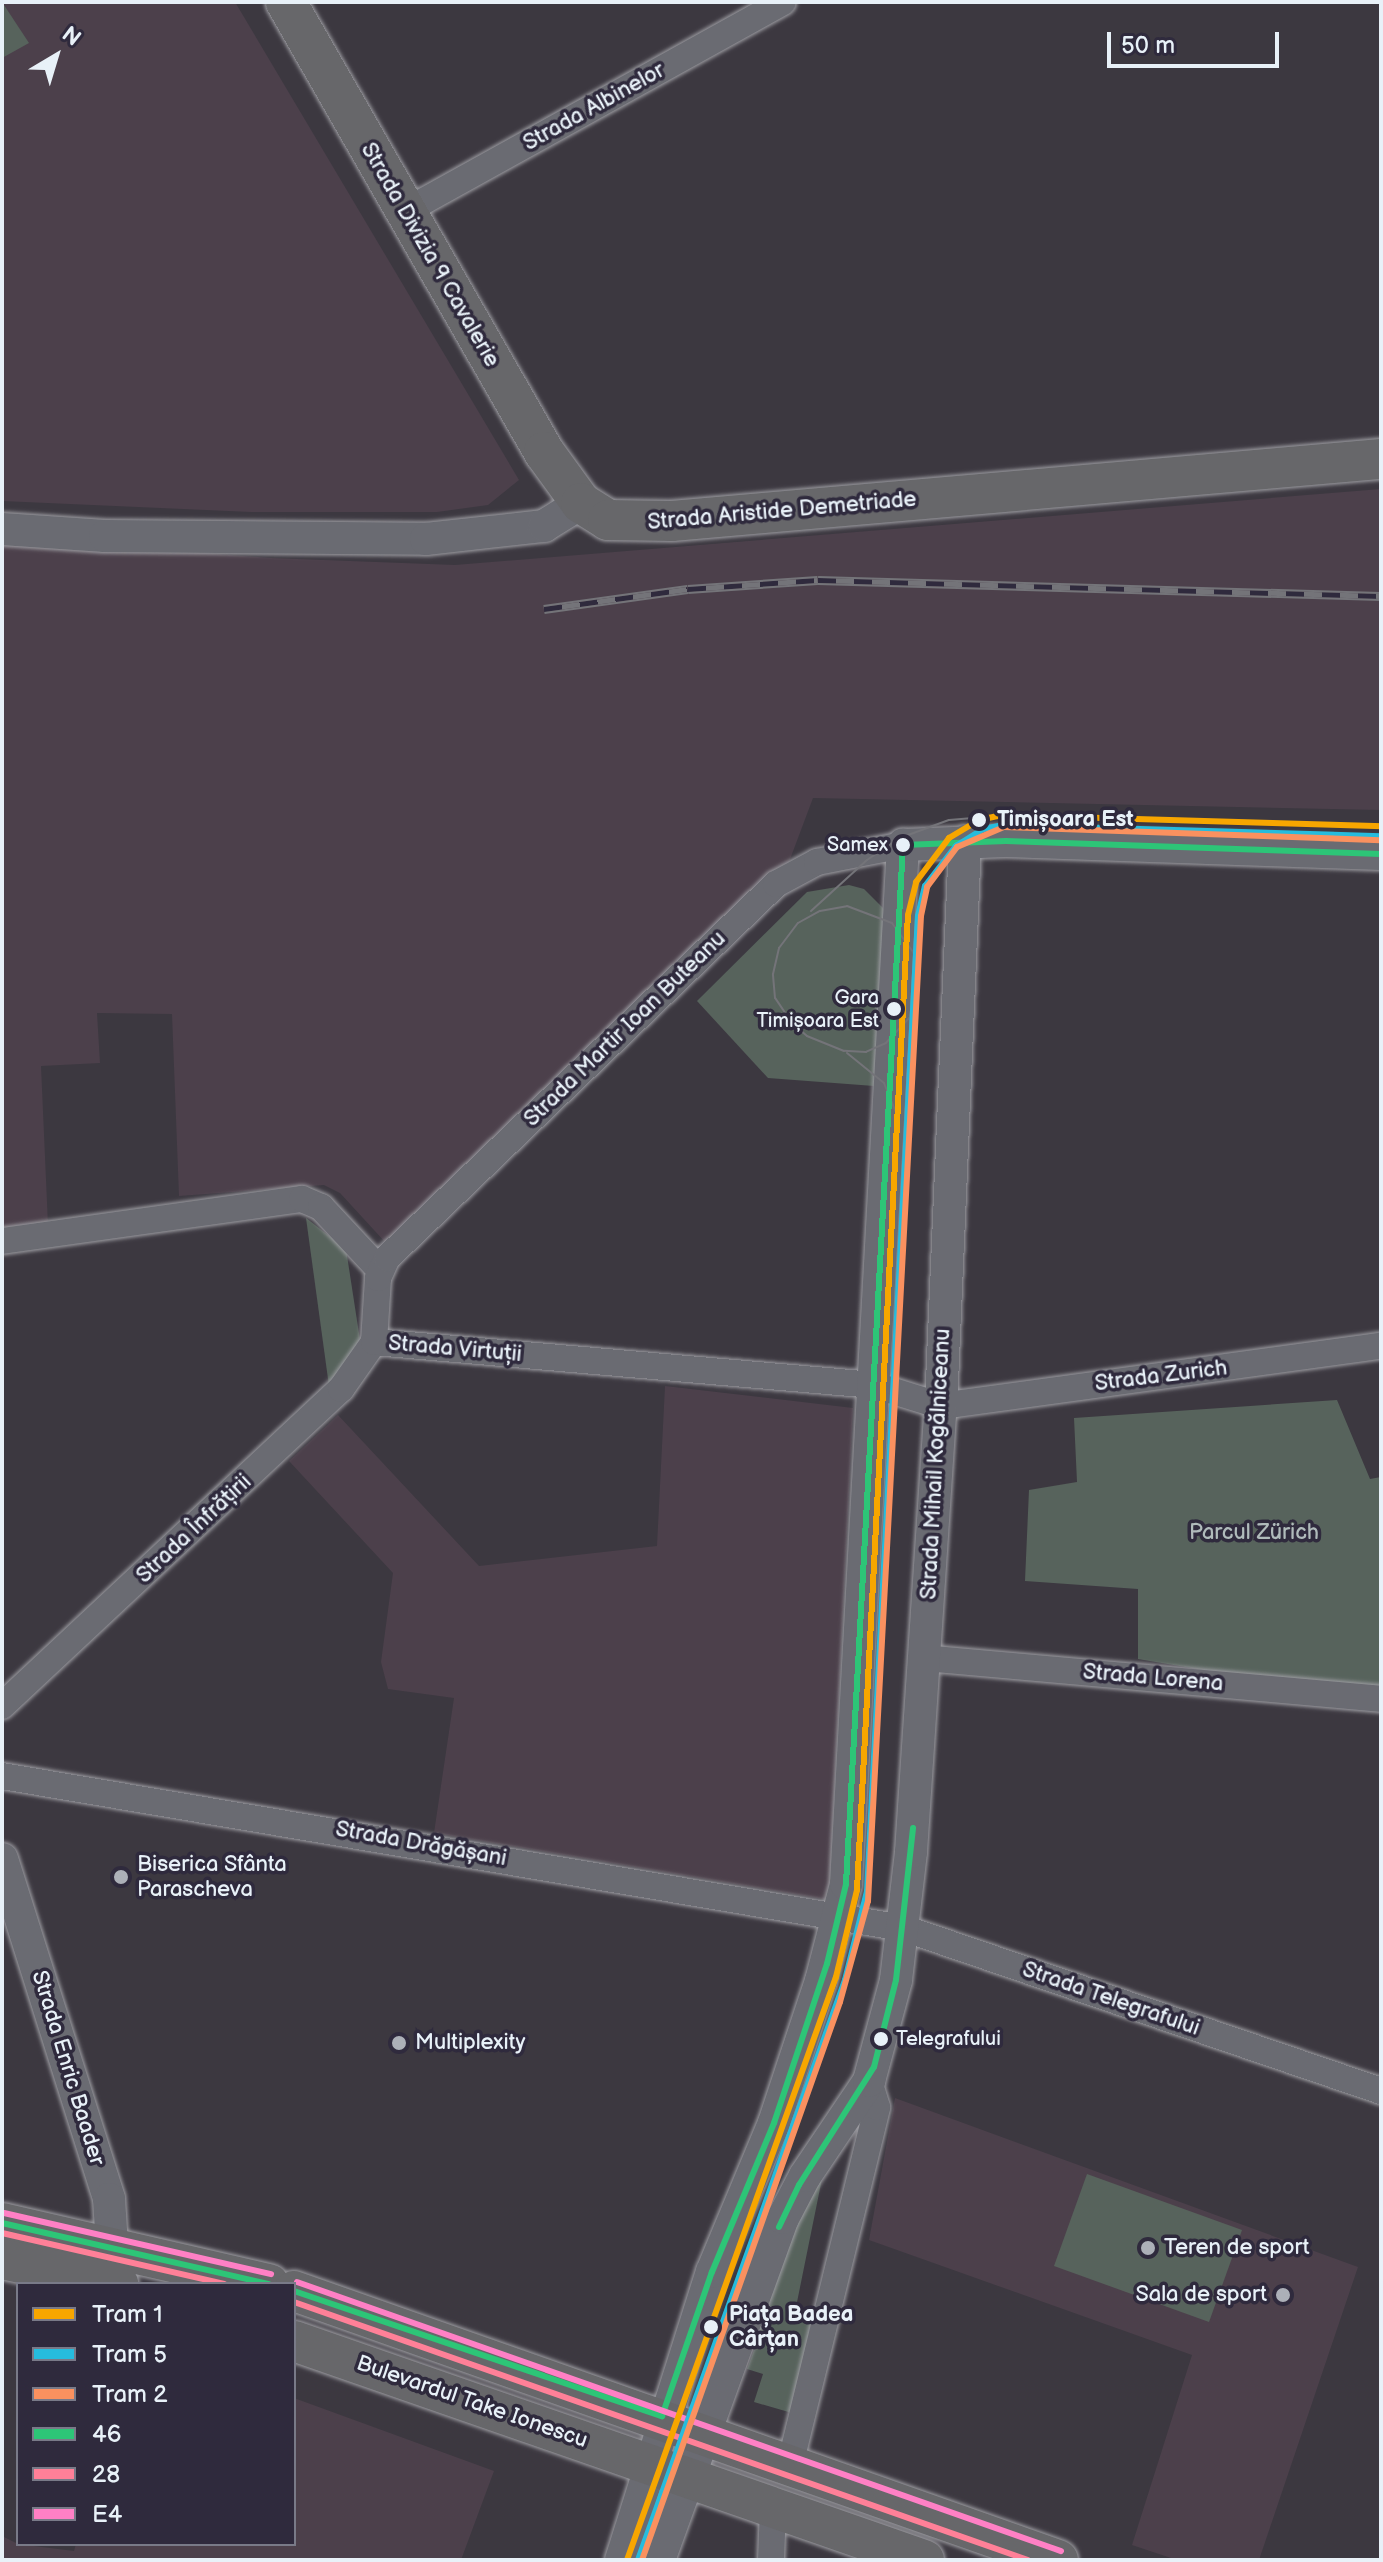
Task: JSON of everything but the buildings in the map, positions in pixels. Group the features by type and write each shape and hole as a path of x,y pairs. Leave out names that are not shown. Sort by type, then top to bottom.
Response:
{"main road":[{"name":"Strada Divizia 9 Cavalerie","path":"286,2 544,452 581,503"},
{"name":"Strada Aristide Demetriade","path":"581,503 608,520 672,521 1381,459"},
{"path":"2,2223 111,2270"},
{"path":"2,2259 246,2282"},
{"path":"296,2292 662,2416 704,2434 1058,2560"},
{"name":"Bulevardul Take Ionescu","path":"296,2342 924,2560"}],"street":[{"name":"Strada Albinelor","path":"404,212 783,2"},
{"path":"2,529 105,536 426,539 544,526 581,503"},
{"path":"621,2560 662,2416 712,2272 774,2123 839,1916 848,1867 903,845 965,842 1381,854"},
{"name":"Strada Mihail Kogălniceanu","path":"689,2476 787,2207 869,2081 888,2018 903,1928 941,1406 965,842"},
{"name":"Strada Martir Ioan Buteanu","path":"380,1270 396,1249 786,876 817,862 903,845"},
{"path":"2,1241 302,1199 321,1207 380,1270"},
{"name":"Strada Virtuții","path":"380,1270 374,1342 874,1385 941,1406"},
{"name":"Strada Înfrățirii","path":"2,1706 303,1427 361,1367 374,1342"},
{"name":"Strada Zurich","path":"941,1406 1381,1346"},
{"name":"Strada Lorena","path":"924,1658 1381,1699"},
{"name":"Strada Drăgășani","path":"2,1776 839,1916"},
{"name":"Strada Enric Baader","path":"2,1859 109,2199 111,2270"},
{"name":"Strada Telegrafului","path":"839,1916 903,1928 1381,2091"},
{"name":"Strada Mihail Kogălniceanu","path":"790,2465 877,2107 869,2081"},
{"path":"659,2560 689,2476"},
{"path":"771,2560 773,2507"}],"shaded area":[{"path":"2,2 235,2 519,480 488,505 437,512 251,512 2,501"},
{"path":"1381,489 1381,810 813,798 789,862 385,1242 340,1193 324,1185 179,1196 172,1014 97,1013 100,1063 41,1066 48,1225 2,1232 2,538 271,558 455,565"},
{"path":"665,1386 853,1408 829,1900 434,1833 454,1698 388,1689 381,1662 393,1573 289,1461 338,1415 479,1566 657,1546"},
{"path":"895,2098 1358,2267 1259,2560 1177,2560 1132,2545 1192,2355 869,2240"},
{"path":"296,2399 494,2471 461,2560 2,2560 2,2536 16,2543 16,2546 74,2551 75,2546 296,2546"}],"green space":[{"path":"2,2 29,43 2,58"},
{"path":"849,885 864,889 886,911 874,1086 768,1078 697,1001 807,892"},
{"path":"306,1218 346,1249 360,1340 329,1386"},
{"name":"Parcul Zürich","path":"1337,1400 1370,1479 1381,1477 1381,1686 1227,1674 1138,1659 1138,1589 1025,1581 1029,1490 1077,1482 1074,1418"},
{"path":"826,2159 794,2317 811,2322 792,2413 754,2402 763,2374 747,2369 758,2339 747,2334"},
{"name":"Teren de sport","path":"1087,2174 1242,2230 1209,2322 1054,2266"}],"tram line":[{"name":"1","path":"627,2560 836,1977 857,1890 908,915 916,882 949,838 979,820 1003,815 1381,826"},
{"path":"811,911 867,860 900,838 949,820 1009,815"},
{"name":"5","path":"638,2560 845,1980 867,1891 918,916 925,886 956,846 983,829 1004,825 1381,836"},
{"name":"2","path":"642,2560 840,2002 868,1901 921,916 927,887 957,847 1004,827 1381,840"},
{"path":"918,991 912,1015 886,1043 866,1052 844,1051 807,1036 792,1023 775,998 773,974 779,948 798,923 820,911 847,906 892,923 913,952 920,971"},
{"path":"847,1053 884,1083 897,1116"}],"railway":[{"path":"544,609 688,589 818,580 1381,596"}],"transit line":[{"name":"46","path":"296,2292 662,2416 712,2272 774,2123 827,1964 846,1884 903,845 1006,841 1381,854"},
{"name":"46","path":"779,2227 799,2185 874,2067 896,1980 913,1828"},
{"name":"E4","path":"4,2213 271,2274"},
{"name":"46","path":"2,2223 260,2282"},
{"name":"28","path":"2,2233 215,2282"},
{"name":"E4","path":"297,2282 1061,2551"},
{"name":"28","path":"296,2303 1028,2560"}],"place":[{"name":"Timișoara Est","path":"979,820"},
{"name":"Samex","path":"903,845"},
{"name":"Gara Timișoara Est","path":"894,1009"},
{"name":"Biserica Sfânta Parascheva","path":"121,1877"},
{"name":"Telegrafului","path":"881,2039"},
{"name":"Multiplexity","path":"399,2043"},
{"name":"Teren de sport","path":"1148,2248"},
{"name":"Sala de sport","path":"1283,2295"},
{"name":"Piața Badea Cârțan","path":"711,2327"}]}
